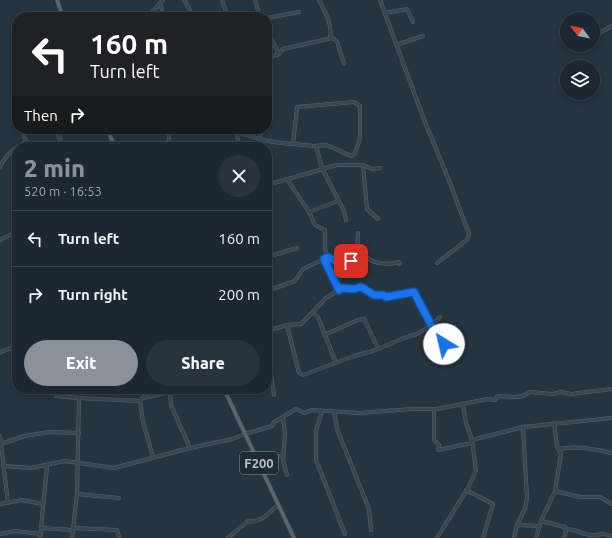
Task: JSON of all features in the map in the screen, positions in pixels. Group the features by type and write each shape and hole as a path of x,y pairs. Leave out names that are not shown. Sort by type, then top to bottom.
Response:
{"main road":[{"path":"57,0 61,12"},
{"name":"F200","path":"226,394 294,538"}],"street":[{"path":"152,12 163,0"},
{"path":"184,0 191,12"},
{"path":"222,0 226,12"},
{"path":"255,0 259,12"},
{"path":"319,0 328,18 331,31 330,38"},
{"path":"380,0 469,236 467,240 437,263"},
{"path":"161,4 162,12"},
{"path":"385,13 407,9 413,22"},
{"path":"272,17 299,12"},
{"path":"601,32 612,26"},
{"path":"396,45 423,36"},
{"path":"272,56 279,54 283,49 330,38 337,41 344,64"},
{"path":"272,41 279,54"},
{"path":"241,134 268,141 293,144 316,146 325,145 335,150 343,151 349,156 353,156 360,138 360,106 354,102 297,107 293,144"},
{"path":"25,134 26,142"},
{"path":"58,134 62,142"},
{"path":"260,138 261,134"},
{"path":"316,146 322,168 344,211 346,220"},
{"path":"0,167 4,158 12,150"},
{"path":"272,184 322,168 337,165 364,165 372,169 380,168"},
{"path":"364,165 367,209 378,219"},
{"path":"287,179 309,212 315,225 325,230 326,258 339,290"},
{"path":"309,212 338,201"},
{"path":"356,260 358,232"},
{"path":"0,240 12,234"},
{"path":"272,256 297,248"},
{"path":"272,289 295,281 303,269 326,258 337,262 368,258 373,262 392,264 399,262 400,264"},
{"path":"272,330 301,324 326,298 342,288 354,289 361,287 374,295 383,295 386,297 414,292 431,326 437,333 440,342 448,344 455,341"},
{"path":"313,313 318,317 336,363"},
{"path":"287,326 300,374 311,373 417,334 431,326 440,317"},
{"path":"324,335 358,320 364,319 378,348"},
{"path":"0,352 12,348"},
{"path":"272,381 274,396"},
{"path":"3,466 24,469 47,466 65,461 114,468 153,457 232,439 272,426 273,423 296,409 305,413 311,410 360,413 434,409 463,405 488,399 495,400 498,396 523,396 530,392 558,394 561,392 571,394 612,389"},
{"path":"56,396 105,401 140,401 145,394"},
{"path":"143,398 161,394"},
{"path":"170,394 171,405 190,448"},
{"path":"72,538 77,494 79,398"},
{"path":"140,401 143,422 153,457"},
{"path":"437,538 476,471 472,441 466,422 463,405"},
{"path":"434,409 434,440 439,445 438,450 523,427 612,418"},
{"path":"322,411 316,431 316,460 345,534"},
{"path":"334,412 337,430 366,499 371,516 371,530"},
{"path":"283,418 285,434 283,455 288,475"},
{"path":"536,538 541,521 555,491 561,454 556,443 554,423"},
{"path":"514,538 517,525 525,509 527,498 523,427"},
{"path":"1,444 24,436 50,432 79,433"},
{"path":"0,436 8,503"},
{"path":"559,449 566,447 593,449 612,453"},
{"path":"256,457 267,460 283,455"},
{"path":"40,538 47,466"},
{"path":"466,490 493,504 483,538"},
{"path":"555,491 580,497 600,497 612,504"},
{"path":"77,494 119,498"},
{"path":"0,504 22,500 43,504"},
{"path":"228,538 233,537 248,521 253,522 266,516 278,505"},
{"path":"541,521 562,526 566,529 581,531 590,535 603,533 612,537"},
{"path":"517,525 540,526"},
{"path":"42,528 117,530 119,537"},
{"path":"564,538 566,529"},
{"path":"0,534 15,532 41,534"}],"route":[{"path":"351,261 344,263 337,262 328,257 324,259 330,268 331,274 339,290 342,288 354,289 361,287 374,295 379,294 386,297 412,291 414,292 431,326 437,333 440,342 444,344"}]}
